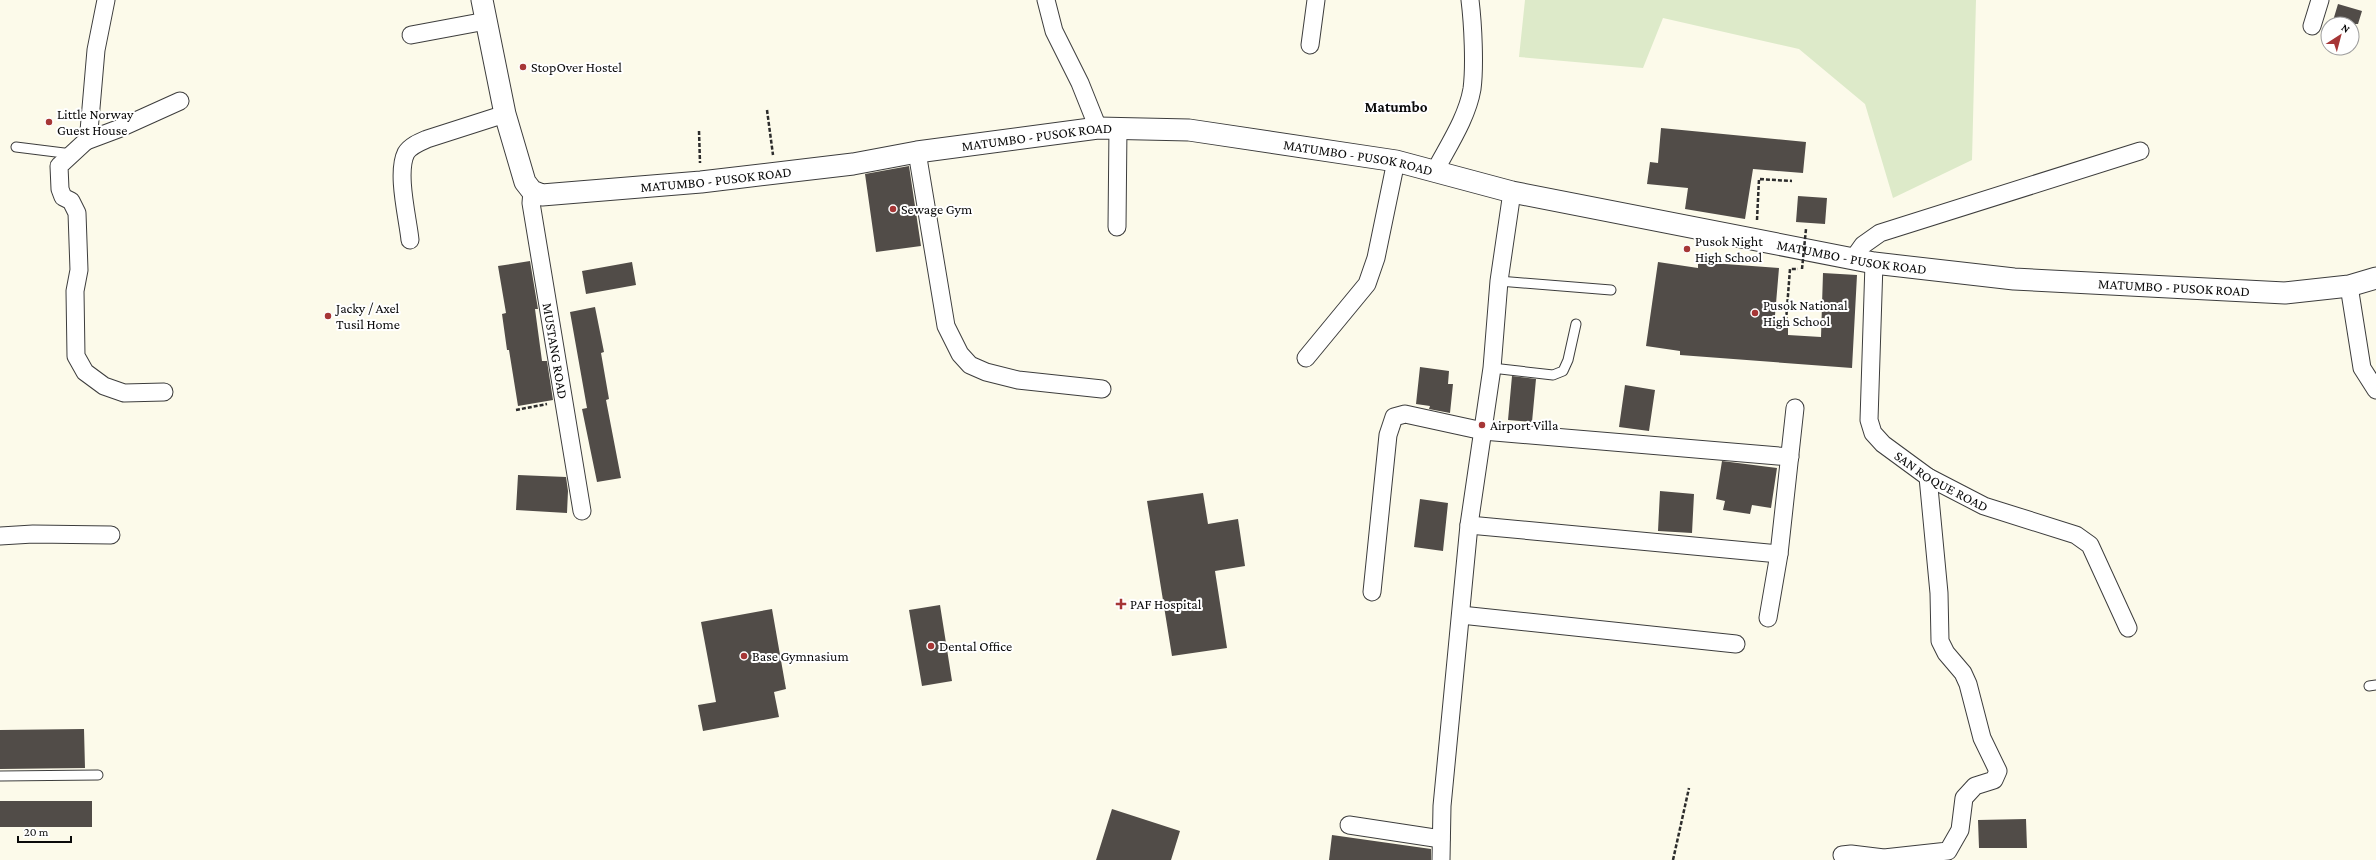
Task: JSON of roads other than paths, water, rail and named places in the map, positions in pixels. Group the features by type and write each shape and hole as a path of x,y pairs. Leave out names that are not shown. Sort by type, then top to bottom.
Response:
{"street":[{"path":"86,141 89,131 96,50 106,0"},
{"path":"482,0 505,114 525,182 532,191"},
{"path":"1046,0 1054,31 1080,83 1108,127 1117,227"},
{"path":"1310,45 1316,0"},
{"path":"1435,171 1461,122 1472,90 1472,19 1470,0"},
{"path":"2312,26 2320,0"},
{"path":"411,35 486,21"},
{"path":"164,392 124,393 104,386 85,372 76,356 75,292 79,270 77,213 71,201 63,197 59,166 86,141 118,130 180,101"},
{"path":"410,240 402,172 406,153 416,144 426,139 505,114"},
{"name":"MATUMBO - PUSOK ROAD","path":"532,191 542,195 701,182 853,164 917,152 1108,127 1189,130 1396,161 1512,192 1874,263 2014,279 2285,294 2349,286 2376,278"},
{"path":"1853,259 1863,245 1880,233 2140,151"},
{"path":"917,152 946,326 960,354 970,365 1018,380 1102,389"},
{"path":"1306,358 1366,284 1376,258 1396,161"},
{"name":"MUSTANG ROAD","path":"532,191 531,203 582,511"},
{"path":"1441,860 1441,839 1469,525 1492,368 1499,282 1512,192"},
{"name":"SAN ROQUE ROAD","path":"1874,263 1869,420 1874,433 1883,444 1928,477 1984,506 2076,535 2090,545 2128,628"},
{"path":"2349,286 2362,368 2376,390"},
{"path":"1768,618 1779,554 1795,408"},
{"path":"1372,592 1388,435 1394,417 1405,414 1483,431 1790,457"},
{"path":"1842,855 1851,854 1884,858 1948,851 1960,830 1964,798 1975,786 1994,780 1998,771 1982,738 1968,684 1963,673 1946,653 1940,641 1939,592 1928,477"},
{"path":"1469,525 1779,554"},
{"path":"0,536 33,534 111,535"},
{"path":"1461,615 1736,644"},
{"path":"1349,825 1441,839"}],"lane":[{"path":"16,147 73,154"},
{"path":"1499,282 1611,290"},
{"path":"1492,368 1553,375 1563,371 1568,360 1576,324"},
{"path":"0,776 98,774"}],"place":[{"name":"StopOver Hostel","path":"523,67"},
{"name":"Little Norway Guest House","path":"49,122"},
{"name":"Sewage Gym","path":"893,209"},
{"name":"Pusok Night High School","path":"1687,249"},
{"name":"Pusok National High School","path":"1755,313"},
{"name":"Jacky / Axel Tusil Home","path":"328,316"},
{"name":"Airport Villa","path":"1482,425"},
{"name":"PAF Hospital","path":"1121,604"},
{"name":"Dental Office","path":"931,646"},
{"name":"Base Gymnasium","path":"744,656"}],"district":[{"name":"Matumbo","path":"1396,107"}]}
